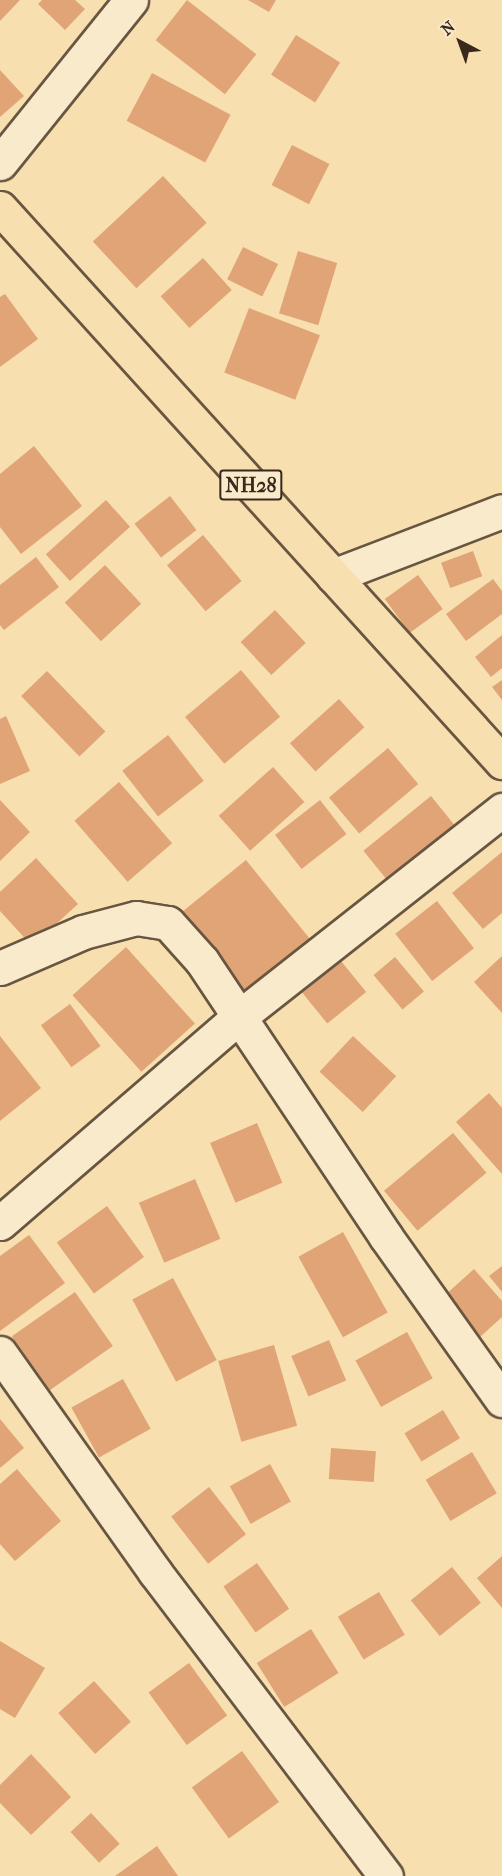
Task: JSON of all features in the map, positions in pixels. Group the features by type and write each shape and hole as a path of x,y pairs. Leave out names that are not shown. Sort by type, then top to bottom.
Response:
{"highway":[{"name":"NH28","path":"0,208 502,762"}],"street":[{"path":"0,163 131,0"},
{"path":"333,576 502,511"},
{"path":"0,1223 239,1017 502,810"},
{"path":"0,968 83,932 136,918 168,923 202,961 386,1237 502,1400"},
{"path":"0,1353 155,1572 386,1876"}],"building":[{"path":"0,0 20,0 0,21"},
{"path":"42,0 75,0 85,9 65,30 38,4"},
{"path":"187,0 256,54 225,94 156,40"},
{"path":"248,0 276,0 269,12"},
{"path":"296,35 340,63 315,102 271,75"},
{"path":"0,70 24,96 0,117"},
{"path":"152,73 231,115 205,162 127,121"},
{"path":"292,145 329,164 309,204 272,185"},
{"path":"163,176 207,223 136,288 93,241"},
{"path":"243,247 278,264 262,296 227,279"},
{"path":"298,251 337,263 318,325 279,313"},
{"path":"203,258 232,290 189,328 161,296"},
{"path":"5,294 38,339 0,367 0,297"},
{"path":"249,308 320,335 295,400 224,372"},
{"path":"34,446 82,506 21,554 0,527 0,474"},
{"path":"170,496 196,530 161,558 135,524"},
{"path":"106,500 130,527 70,581 46,554"},
{"path":"203,535 242,581 206,611 167,565"},
{"path":"473,551 482,576 450,588 441,563"},
{"path":"36,557 59,587 4,630 0,625 0,585"},
{"path":"105,565 141,604 101,641 65,603"},
{"path":"418,575 443,609 410,633 385,599"},
{"path":"493,579 502,591 502,614 466,641 446,614"},
{"path":"275,610 306,643 271,675 241,642"},
{"path":"502,635 502,668 491,677 475,657"},
{"path":"241,670 280,717 224,764 185,717"},
{"path":"47,671 105,731 79,756 21,696"},
{"path":"502,680 502,700 492,687"},
{"path":"339,699 364,727 315,771 290,743"},
{"path":"6,716 30,771 0,784 0,719"},
{"path":"168,735 204,781 158,816 122,771"},
{"path":"388,748 418,784 359,833 329,797"},
{"path":"273,767 304,802 250,851 219,816"},
{"path":"119,782 172,843 128,882 74,821"},
{"path":"431,796 459,830 391,885 363,851"},
{"path":"0,800 30,832 0,861"},
{"path":"320,800 346,834 302,869 275,835"},
{"path":"502,852 502,913 483,929 452,893"},
{"path":"36,858 78,904 32,946 0,911 0,892"},
{"path":"246,860 317,948 249,1003 178,915"},
{"path":"437,901 474,948 432,981 395,934"},
{"path":"126,947 195,1024 141,1072 72,995"},
{"path":"502,956 502,1013 474,982"},
{"path":"395,957 424,991 402,1009 374,975"},
{"path":"341,961 366,992 327,1024 302,992"},
{"path":"70,1004 101,1046 71,1067 41,1025"},
{"path":"0,1036 41,1088 0,1121"},
{"path":"353,1036 396,1076 363,1112 320,1072"},
{"path":"489,1093 502,1108 502,1174 456,1122"},
{"path":"257,1123 282,1183 235,1203 210,1143"},
{"path":"453,1133 486,1173 417,1231 384,1191"},
{"path":"195,1179 220,1239 164,1263 139,1203"},
{"path":"107,1206 144,1257 94,1293 57,1242"},
{"path":"343,1232 388,1312 343,1337 298,1257"},
{"path":"29,1235 65,1283 0,1331 0,1256"},
{"path":"502,1266 502,1292 489,1276"},
{"path":"474,1269 502,1301 502,1317 480,1337 444,1296"},
{"path":"173,1278 217,1360 176,1382 132,1300"},
{"path":"75,1292 113,1346 50,1390 12,1336"},
{"path":"407,1332 433,1378 381,1407 355,1361"},
{"path":"329,1340 346,1381 308,1397 291,1356"},
{"path":"274,1345 297,1426 241,1442 218,1361"},
{"path":"123,1379 151,1429 99,1457 71,1408"},
{"path":"443,1410 460,1438 421,1461 404,1433"},
{"path":"0,1419 24,1448 0,1468"},
{"path":"331,1448 376,1451 374,1482 329,1479"},
{"path":"472,1452 497,1493 450,1521 426,1480"},
{"path":"270,1464 291,1502 251,1524 230,1486"},
{"path":"17,1469 61,1521 15,1561 0,1544 0,1484"},
{"path":"209,1487 246,1534 208,1564 171,1517"},
{"path":"502,1556 502,1608 477,1578"},
{"path":"257,1563 289,1609 256,1632 223,1587"},
{"path":"452,1567 481,1603 440,1636 411,1600"},
{"path":"379,1592 405,1635 364,1660 338,1617"},
{"path":"311,1629 339,1673 284,1707 257,1663"},
{"path":"0,1641 45,1668 15,1718 0,1709"},
{"path":"189,1663 227,1716 187,1745 149,1692"},
{"path":"94,1681 131,1722 95,1754 58,1713"},
{"path":"242,1751 279,1802 229,1838 192,1787"},
{"path":"31,1754 71,1797 31,1835 0,1803 0,1785"},
{"path":"91,1813 120,1844 99,1863 71,1832"},
{"path":"157,1846 178,1876 115,1876"}]}
